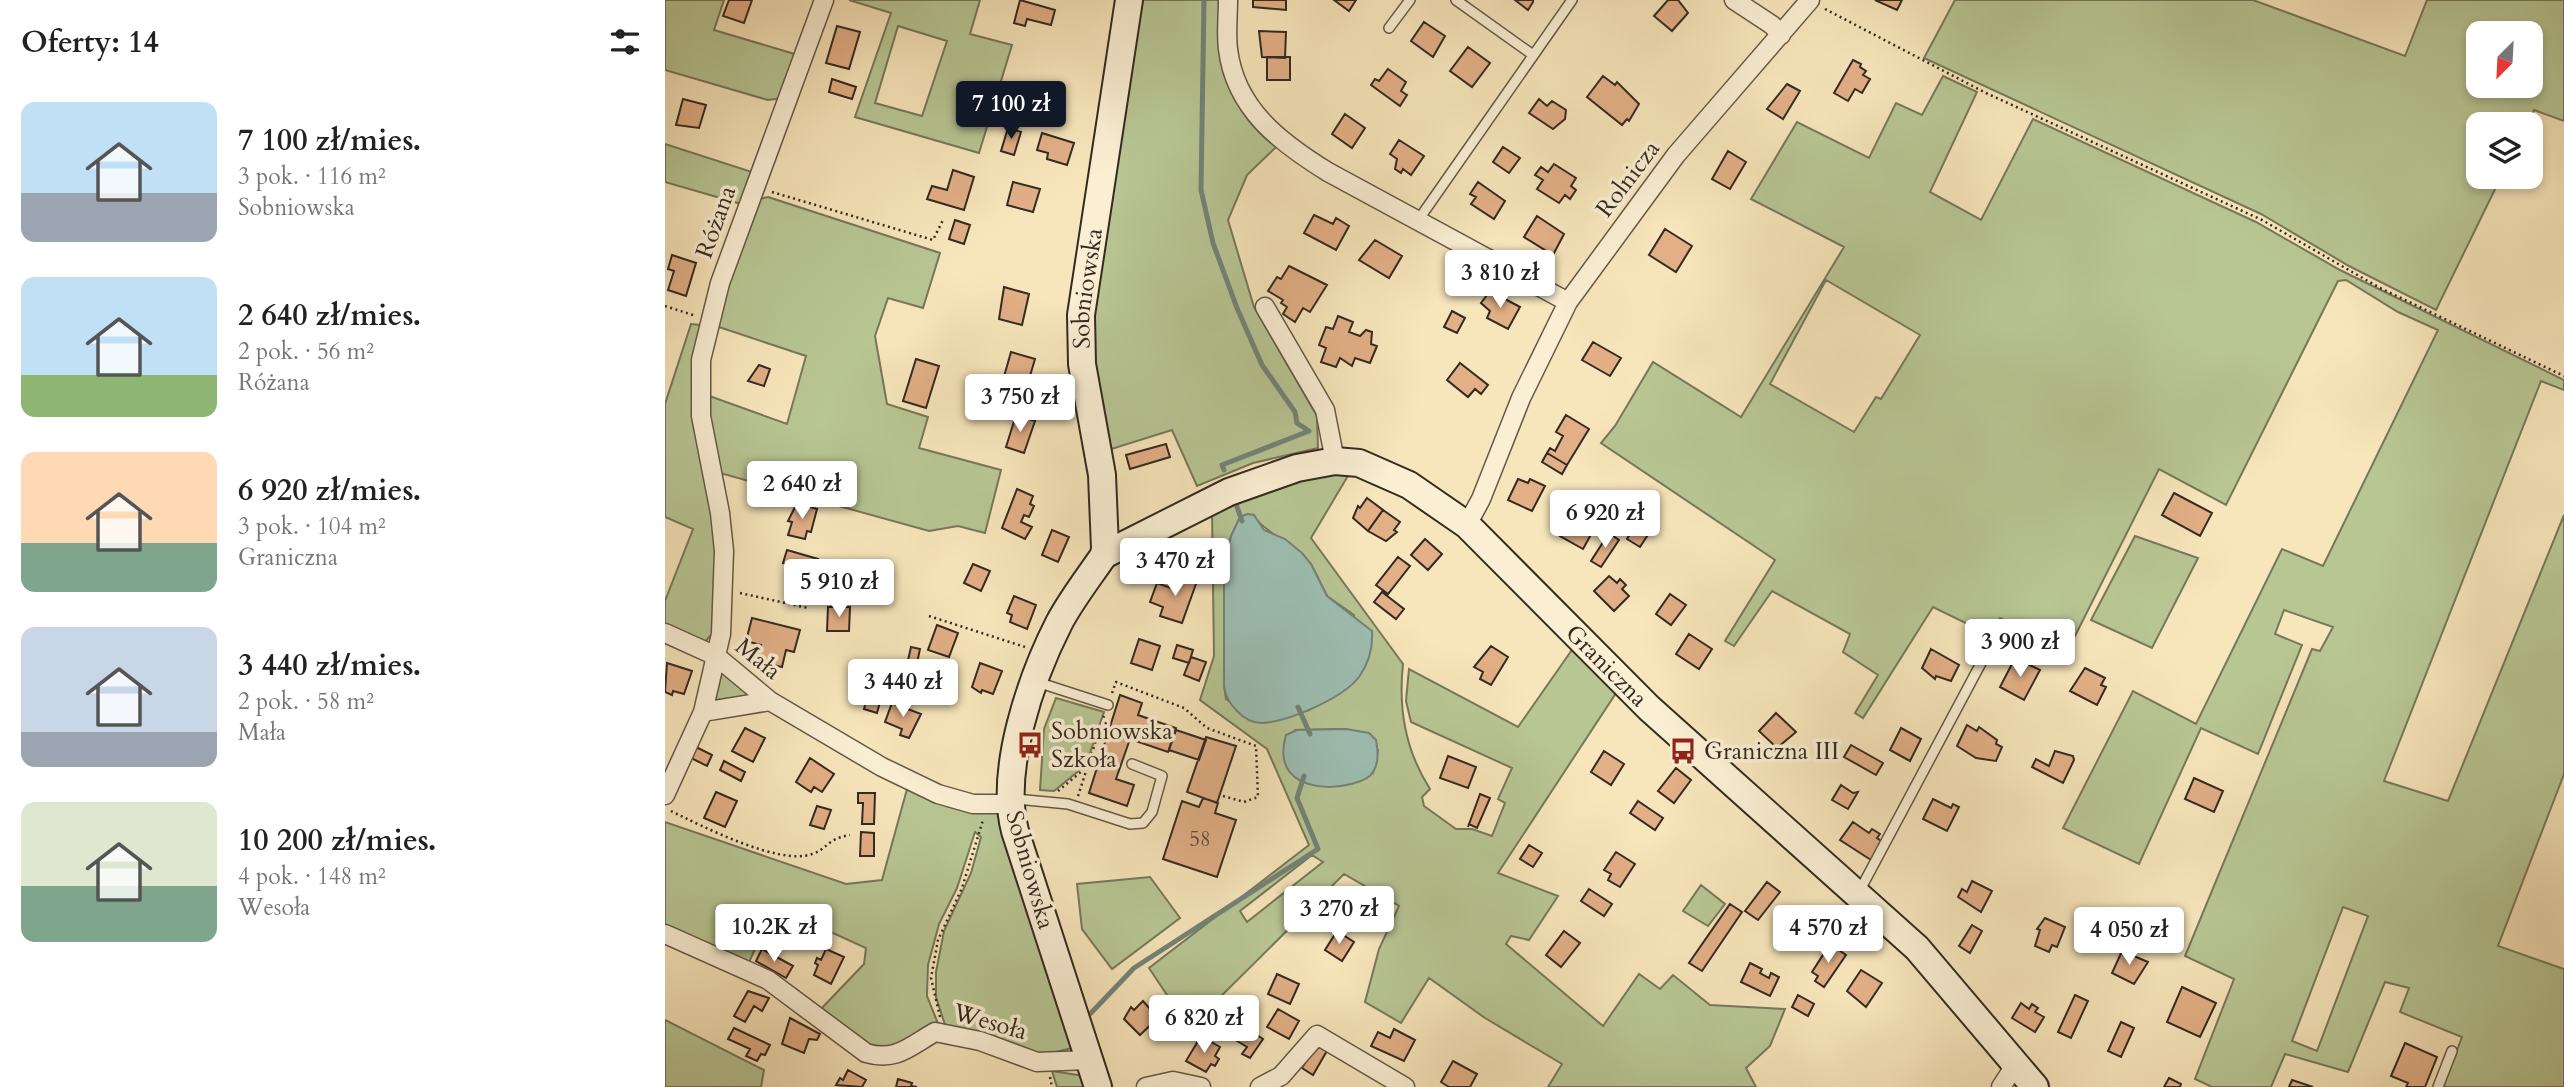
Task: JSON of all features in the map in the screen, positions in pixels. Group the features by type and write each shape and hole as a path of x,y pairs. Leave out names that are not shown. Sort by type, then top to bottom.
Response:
{"street":[{"name":"Różana","path":"665,794 703,712 721,634 724,551 720,513 704,438 699,388 709,320 824,0"},
{"name":"Sobniowska","path":"1098,1087 1003,802 1045,653 1060,621 1104,555 1106,540 1102,475 1082,363 1081,315 1129,0"},
{"path":"1227,0 1228,51 1239,87 1260,122 1293,150 1328,172 1568,302"},
{"path":"1734,0 1772,25 1781,35"},
{"name":"Rolnicza","path":"1467,525 1481,499 1521,398 1568,302 1676,155 1781,35 1814,3"},
{"path":"1265,307 1325,410 1335,461"},
{"name":"Graniczna","path":"1104,555 1229,492 1297,468 1335,461 1359,463 1390,474 1467,525 1649,708 1859,893 1916,948 2035,1087"},
{"name":"Mała","path":"665,633 716,656 770,701 882,766 938,794 973,804 1003,802"},
{"path":"703,712 770,701"},
{"name":"Wesoła","path":"665,934 768,980 866,1053 891,1057 936,1032 980,1041 1037,1062 1089,1060"},
{"path":"1260,1087 1281,1076 1317,1035 1405,1087"},
{"path":"2001,1087 2016,1064"},
{"path":"1146,1087 1173,1081 1201,1087"}],"lane":[{"path":"1389,28 1410,0"},
{"path":"1456,0 1533,55"},
{"path":"1419,219 1572,0"},
{"path":"1859,893 1988,650"},
{"path":"1036,681 1108,705"},
{"path":"1003,802 1061,803 1130,824 1143,824 1152,812 1162,776 1132,764"},
{"path":"2438,1087 2452,1051"}],"path":[{"path":"1814,3 1986,93 2262,220 2380,288 2564,376"},
{"path":"756,187 933,240 943,220"},
{"path":"665,306 709,320"},
{"path":"722,592 809,608"},
{"path":"929,617 1045,653"},
{"path":"1077,799 1116,682 1184,708 1207,728 1256,746 1258,797 1244,802 1220,795"},
{"path":"1052,795 1088,766"},
{"path":"947,1034 933,996 931,978 935,958 944,923 1003,802"},
{"path":"665,808 707,828 780,854 814,854 834,838 850,835"}],"green space":[{"path":"665,0 724,0 714,30 798,55 783,98 768,100 665,70"},
{"path":"849,0 980,0 970,34 1012,45 979,153 855,117 891,13","holes":["898,26 947,41 922,116 875,103"]},
{"path":"1134,0 1220,0 1221,43 1229,82 1246,117 1276,147 1247,175 1228,220 1254,307 1317,416 1318,448 1253,463 1197,486 1172,430 1105,451 1091,363 1097,270"},
{"path":"1955,0 2253,0 2405,56 2427,0 2564,0 2564,121 2534,110 2466,112 2466,189 2495,189 2436,310 2349,266 2261,214 1924,58"},
{"path":"1943,76 1977,92 1930,192 1981,220 2033,119 2256,222 2340,270 2564,380 2564,390 2541,381 2384,781 2448,801 2564,515 2564,774 2498,946 2564,969 2564,1087 2443,1087 2462,1037 2400,1012 2409,988 2385,982 2348,1072 2285,1054 2271,1087 2212,1087 2195,1079 2234,979 2185,956 2312,649 2320,651 2333,627 2284,610 2275,634 2302,645 2258,754 2201,728 2139,864 2063,828 2133,691 2196,724 2282,549 2323,566 2438,330 2398,312 2346,280 2338,281 2226,505 2159,469 2068,650 2000,618 1990,635 1933,607 1863,718 1855,713 1878,675 1843,652 1850,634 1772,591 1734,646 1725,641 1775,560 1601,443 1615,426 1653,362 1741,417 1844,247 1751,199 1797,122 1869,158 1896,103 1922,115","holes":["1826,280 1920,335 1881,399 1876,397 1854,432 1770,384","2343,907 2368,916 2317,1051 2292,1041"]},
{"path":"665,144 752,172 754,176 741,204 665,182"},
{"path":"768,197 940,253 923,308 888,298 875,336 887,404 928,417 919,448 1001,470 985,533 958,526 929,531 720,473 704,394 787,424 806,356 713,325 755,200"},
{"path":"691,324 700,325 703,332 717,531 713,633 703,644 665,626 665,601 693,529 665,517 665,404"},
{"path":"1352,469 1311,538 1403,664 1405,729 1421,774 1430,789 1422,797 1424,806 1456,829 1472,829 1492,836 1505,803 1498,799 1512,768 1411,722 1406,701 1409,669 1518,727 1576,644 1618,690 1498,873 1558,896 1529,940 1511,936 1506,944 1603,1026 1639,974 1660,989 1673,975 1710,1005 1785,1009 1770,1046 1746,1068 1756,1087 1548,1087 1562,1064 1485,1018 1429,978 1401,1023 1365,1002 1379,949 1399,906 1344,874 1189,1028 1149,968 1309,845 1267,749 1200,700 1214,656 1212,512 1315,472","holes":["1248,514 1311,564 1327,596 1354,615 1358,678 1309,710 1261,723 1226,699 1224,686 1224,568 1231,536 1240,517","1346,729 1378,750 1373,773 1297,730","1312,855 1323,862 1247,922 1240,911"]},
{"path":"2135,536 2198,558 2152,648 2091,620"},
{"path":"723,667 751,695 715,700"},
{"path":"1056,698 1104,712 1086,765 1054,791 1040,790 1044,729"},
{"path":"907,789 949,807 999,813 1072,1048 1044,1055 946,1028 936,997 936,972 944,931 971,873 981,837 975,832 957,888 939,924 928,965 927,996 939,1026 901,1044 887,1048 865,1043 820,1010 864,964 866,948 774,906 747,967 665,931 665,822 846,884 882,880"},
{"path":"1150,877 1180,918 1112,969 1082,929 1077,884"},
{"path":"1701,885 1725,904 1708,926 1683,911"},
{"path":"665,1020 764,1070 761,1087 665,1087"},
{"path":"1052,1071 1084,1076 1087,1087 1057,1087"}],"water":[{"path":"1254,515 1264,530 1285,539 1302,553 1311,564 1327,596 1372,631 1368,661 1351,685 1315,707 1287,718 1263,723 1249,720 1237,711 1228,699 1224,686 1224,568 1231,536 1240,517"},
{"path":"1346,729 1369,733 1376,740 1376,765 1366,779 1336,787 1318,786 1302,782 1290,772 1284,757 1286,735 1297,730"}],"building":[{"path":"729,0 752,0 744,23 723,16"},
{"path":"1020,0 1055,10 1051,25 1027,19 1025,26 1014,23"},
{"path":"1253,0 1286,0 1286,10 1253,7"},
{"path":"1334,0 1356,0 1349,11"},
{"path":"1515,0 1533,0 1533,2 1528,10"},
{"path":"1668,0 1678,0 1688,13 1672,31 1654,16"},
{"path":"1875,0 1902,0 1897,10"},
{"path":"1424,22 1445,36 1433,57 1411,41"},
{"path":"837,26 860,32 849,69 826,63"},
{"path":"1259,31 1286,32 1285,58 1262,57"},
{"path":"1468,47 1490,63 1472,87 1450,71"},
{"path":"1267,57 1290,57 1290,80 1267,80"},
{"path":"1853,60 1861,64 1860,67 1866,71 1863,75 1870,79 1862,93 1855,89 1848,101 1834,93"},
{"path":"1388,69 1406,82 1401,91 1407,95 1400,106 1371,85 1375,79 1379,81"},
{"path":"1603,76 1615,85 1617,82 1639,104 1629,121 1627,119 1622,125 1587,97"},
{"path":"832,79 856,87 852,99 829,92"},
{"path":"1787,84 1800,91 1783,119 1767,109"},
{"path":"683,99 706,105 699,128 676,125"},
{"path":"1539,99 1547,106 1552,101 1566,110 1565,119 1553,129 1529,113"},
{"path":"1345,114 1365,128 1352,148 1332,134"},
{"path":"1008,128 1021,132 1014,155 1001,151"},
{"path":"1042,133 1074,143 1067,165 1047,159 1048,153 1037,150"},
{"path":"1399,140 1424,156 1411,175 1403,169 1401,173 1395,169 1397,159 1390,154"},
{"path":"1503,147 1520,158 1509,173 1493,162"},
{"path":"1728,151 1746,162 1730,189 1712,179"},
{"path":"1554,164 1576,178 1571,186 1576,190 1570,199 1565,195 1559,203 1537,189 1543,180 1535,175 1541,167 1548,172"},
{"path":"953,170 974,177 964,210 927,199 932,186 947,190"},
{"path":"1013,182 1040,189 1033,212 1007,205"},
{"path":"1478,182 1505,201 1494,219 1471,204 1476,197 1470,194"},
{"path":"1314,215 1333,224 1336,218 1349,226 1336,250 1304,233"},
{"path":"1537,216 1564,234 1553,255 1524,237"},
{"path":"955,220 970,225 964,244 949,239"},
{"path":"1665,229 1692,246 1676,272 1649,255"},
{"path":"1375,240 1402,256 1389,278 1359,260"},
{"path":"672,255 696,263 686,296 668,290 674,271 668,269"},
{"path":"1289,266 1327,285 1310,312 1303,308 1295,322 1283,314 1287,307 1281,303 1283,300 1268,291 1277,277 1281,279"},
{"path":"1004,287 1029,294 1022,325 999,319"},
{"path":"1490,291 1520,307 1508,329 1487,318 1490,311 1481,303"},
{"path":"1452,311 1465,318 1457,333 1444,327"},
{"path":"1338,316 1353,322 1349,332 1360,336 1366,330 1372,332 1371,344 1377,346 1370,363 1355,358 1352,366 1340,358 1336,367 1321,362 1326,348 1319,345 1326,327 1333,329"},
{"path":"1593,342 1621,358 1610,376 1582,360"},
{"path":"1011,352 1035,359 1027,386 1003,380"},
{"path":"916,359 939,366 926,408 903,401"},
{"path":"1460,363 1488,385 1481,394 1475,389 1468,397 1447,380"},
{"path":"759,365 770,369 764,386 748,381"},
{"path":"1016,415 1035,421 1024,453 1006,447"},
{"path":"1566,415 1589,429 1567,465 1547,453 1550,448 1555,451 1563,436 1556,432"},
{"path":"1166,444 1170,457 1130,469 1126,455"},
{"path":"1547,453 1567,465 1562,474 1542,462"},
{"path":"1518,479 1528,483 1530,479 1545,486 1532,511 1508,500"},
{"path":"1017,489 1033,496 1030,504 1034,506 1029,517 1024,515 1021,522 1032,527 1025,539 1002,528"},
{"path":"2174,493 2212,513 2200,536 2162,515"},
{"path":"1367,498 1383,510 1368,531 1353,518 1358,506 1360,508"},
{"path":"797,503 817,509 811,532 807,531 805,539 788,535 792,522 788,521"},
{"path":"1383,510 1400,522 1394,530 1397,532 1386,541 1368,531"},
{"path":"1572,513 1584,517 1589,523 1587,528 1593,531 1583,549 1560,536"},
{"path":"1639,518 1653,527 1640,547 1627,539"},
{"path":"1052,530 1069,537 1058,562 1042,555"},
{"path":"1609,533 1619,540 1601,567 1591,561"},
{"path":"1425,539 1442,554 1428,570 1411,555"},
{"path":"787,550 818,559 814,572 783,563"},
{"path":"1398,557 1410,566 1388,594 1376,585"},
{"path":"973,564 990,571 981,591 964,583"},
{"path":"1176,574 1197,581 1182,623 1160,616 1163,607 1150,602 1157,583 1171,588"},
{"path":"1609,576 1617,583 1620,579 1626,585 1622,589 1629,596 1614,611 1594,591"},
{"path":"1382,592 1404,609 1396,619 1374,602"},
{"path":"1670,594 1686,605 1671,625 1656,614"},
{"path":"1014,596 1036,605 1027,629 1010,622 1012,615 1007,613"},
{"path":"828,607 850,607 849,631 827,631"},
{"path":"752,618 800,630 794,652 786,650 782,667 757,661 761,645 746,641"},
{"path":"937,625 958,633 949,657 928,650"},
{"path":"1689,634 1712,649 1699,669 1676,654"},
{"path":"1139,639 1160,646 1152,670 1131,663"},
{"path":"1177,645 1193,650 1189,663 1173,658"},
{"path":"1491,646 1508,657 1491,685 1480,679 1483,672 1474,667"},
{"path":"911,647 920,649 917,663 925,665 922,678 905,674"},
{"path":"1931,649 1959,665 1951,681 1936,676 1935,679 1922,668"},
{"path":"1191,657 1206,662 1199,681 1184,675"},
{"path":"2015,658 2040,670 2024,700 2000,687"},
{"path":"667,663 692,671 684,694 673,691 672,695 665,692"},
{"path":"980,663 1002,671 993,694 982,690 981,693 972,687"},
{"path":"2085,668 2105,678 2101,685 2106,687 2097,705 2070,691"},
{"path":"873,677 886,680 877,713 864,709"},
{"path":"1120,695 1142,703 1138,715 1176,728 1168,752 1130,739 1116,779 1134,785 1127,806 1089,793"},
{"path":"892,703 921,714 909,738 900,735 902,729 885,722"},
{"path":"1776,713 1796,732 1777,748 1759,731"},
{"path":"1967,725 1977,731 1979,727 1997,740 1996,744 2002,747 1996,761 1976,758 1957,746"},
{"path":"745,728 765,738 753,762 732,751"},
{"path":"1901,728 1921,739 1910,761 1890,750"},
{"path":"1176,730 1206,740 1199,760 1169,750"},
{"path":"1206,737 1236,746 1217,803 1187,792"},
{"path":"1851,745 1883,763 1876,775 1844,757"},
{"path":"694,746 712,755 707,766 689,757"},
{"path":"1604,751 1624,764 1611,785 1591,772"},
{"path":"2055,751 2073,756 2074,760 2063,783 2032,767 2036,759 2049,766"},
{"path":"1448,756 1476,767 1468,788 1440,778"},
{"path":"810,758 834,774 822,792 814,787 811,792 796,782"},
{"path":"724,761 745,772 741,781 720,770"},
{"path":"1676,768 1691,780 1674,803 1658,791"},
{"path":"2194,778 2223,791 2214,812 2185,799"},
{"path":"1841,785 1853,793 1858,792 1848,809 1832,800"},
{"path":"716,792 737,801 725,827 704,818"},
{"path":"858,793 875,793 874,824 862,824 863,803 858,803"},
{"path":"1480,794 1490,798 1477,828 1469,824"},
{"path":"1203,798 1218,803 1215,813 1236,820 1217,877 1163,859 1182,801 1199,807"},
{"path":"1933,799 1951,808 1953,804 1959,807 1947,831 1923,819"},
{"path":"1638,801 1663,818 1655,830 1630,813"},
{"path":"817,806 831,810 824,829 810,825"},
{"path":"1853,822 1869,833 1872,829 1880,834 1877,838 1883,842 1871,860 1840,840"},
{"path":"861,832 874,833 874,856 860,856"},
{"path":"1529,845 1542,853 1533,867 1520,859"},
{"path":"1616,852 1635,864 1620,887 1608,880 1611,874 1604,870"},
{"path":"1972,881 1992,891 1981,912 1958,897 1962,889 1967,892"},
{"path":"1767,882 1780,892 1758,920 1745,911"},
{"path":"1342,888 1375,907 1364,927 1338,912 1342,905 1334,900"},
{"path":"1589,889 1612,904 1604,916 1581,901"},
{"path":"1730,904 1742,912 1702,971 1689,963"},
{"path":"1788,913 1811,927 1798,946 1776,932"},
{"path":"2045,918 2065,927 2057,947 2052,945 2049,952 2035,946 2040,930 2037,929"},
{"path":"1972,925 1982,931 1970,953 1959,946"},
{"path":"1337,931 1354,942 1342,961 1325,950"},
{"path":"1564,931 1580,943 1561,967 1546,955"},
{"path":"1830,944 1846,955 1824,987 1815,981 1818,976 1812,972"},
{"path":"762,949 793,966 786,978 756,961"},
{"path":"826,949 844,957 831,984 814,975 818,965 815,963 817,958 821,960"},
{"path":"2122,951 2148,962 2134,984 2112,973"},
{"path":"1750,963 1762,969 1760,973 1769,978 1771,973 1779,977 1770,996 1741,982"},
{"path":"1861,970 1882,983 1866,1007 1847,991"},
{"path":"1277,974 1299,984 1290,1004 1268,994"},
{"path":"2182,987 2216,1003 2200,1037 2167,1022"},
{"path":"748,991 769,998 762,1011 754,1006 745,1022 734,1016"},
{"path":"1798,995 1814,1004 1808,1016 1792,1007"},
{"path":"2075,995 2088,1001 2071,1038 2058,1032"},
{"path":"1143,1001 1158,1018 1140,1035 1124,1019 1131,1007 1134,1010"},
{"path":"2021,1003 2029,1009 2032,1004 2038,1008 2035,1012 2044,1017 2035,1032 2012,1018"},
{"path":"1214,1009 1228,1019 1218,1034 1203,1023"},
{"path":"1278,1009 1299,1021 1289,1039 1267,1027"},
{"path":"790,1018 820,1034 817,1040 809,1039 804,1053 782,1044"},
{"path":"1237,1022 1263,1039 1250,1058 1242,1054 1247,1047 1229,1036"},
{"path":"2121,1022 2134,1028 2121,1057 2108,1051"},
{"path":"734,1028 770,1045 765,1055 761,1054 757,1061 746,1056 750,1049 728,1039"},
{"path":"1394,1029 1415,1040 1404,1061 1371,1046 1378,1032 1390,1038"},
{"path":"1201,1036 1220,1047 1215,1056 1219,1059 1215,1066 1211,1064 1206,1072 1186,1061"},
{"path":"1317,1042 1328,1049 1313,1075 1302,1068"},
{"path":"2405,1043 2437,1057 2425,1087 2406,1087 2408,1083 2391,1076"},
{"path":"1453,1061 1477,1074 1470,1087 1449,1087 1441,1082"},
{"path":"848,1070 866,1080 862,1087 836,1085 840,1078 843,1080"},
{"path":"2169,1078 2181,1084 2180,1087 2164,1087"},
{"path":"898,1079 912,1083 911,1086 917,1087 896,1087"},
{"path":"2292,1080 2313,1087 2289,1087"}],"waterway":[{"path":"1204,0 1201,190 1213,243 1262,365 1295,412 1297,423 1309,431 1222,465 1224,470"},
{"path":"1236,504 1242,521"},
{"path":"1298,707 1310,734"},
{"path":"1091,1013 1134,968 1318,849 1297,798 1304,776"}],"place":[{"name":"Sobniowska Szkoła","path":"1030,745"},
{"name":"Graniczna III","path":"1683,751"}]}
